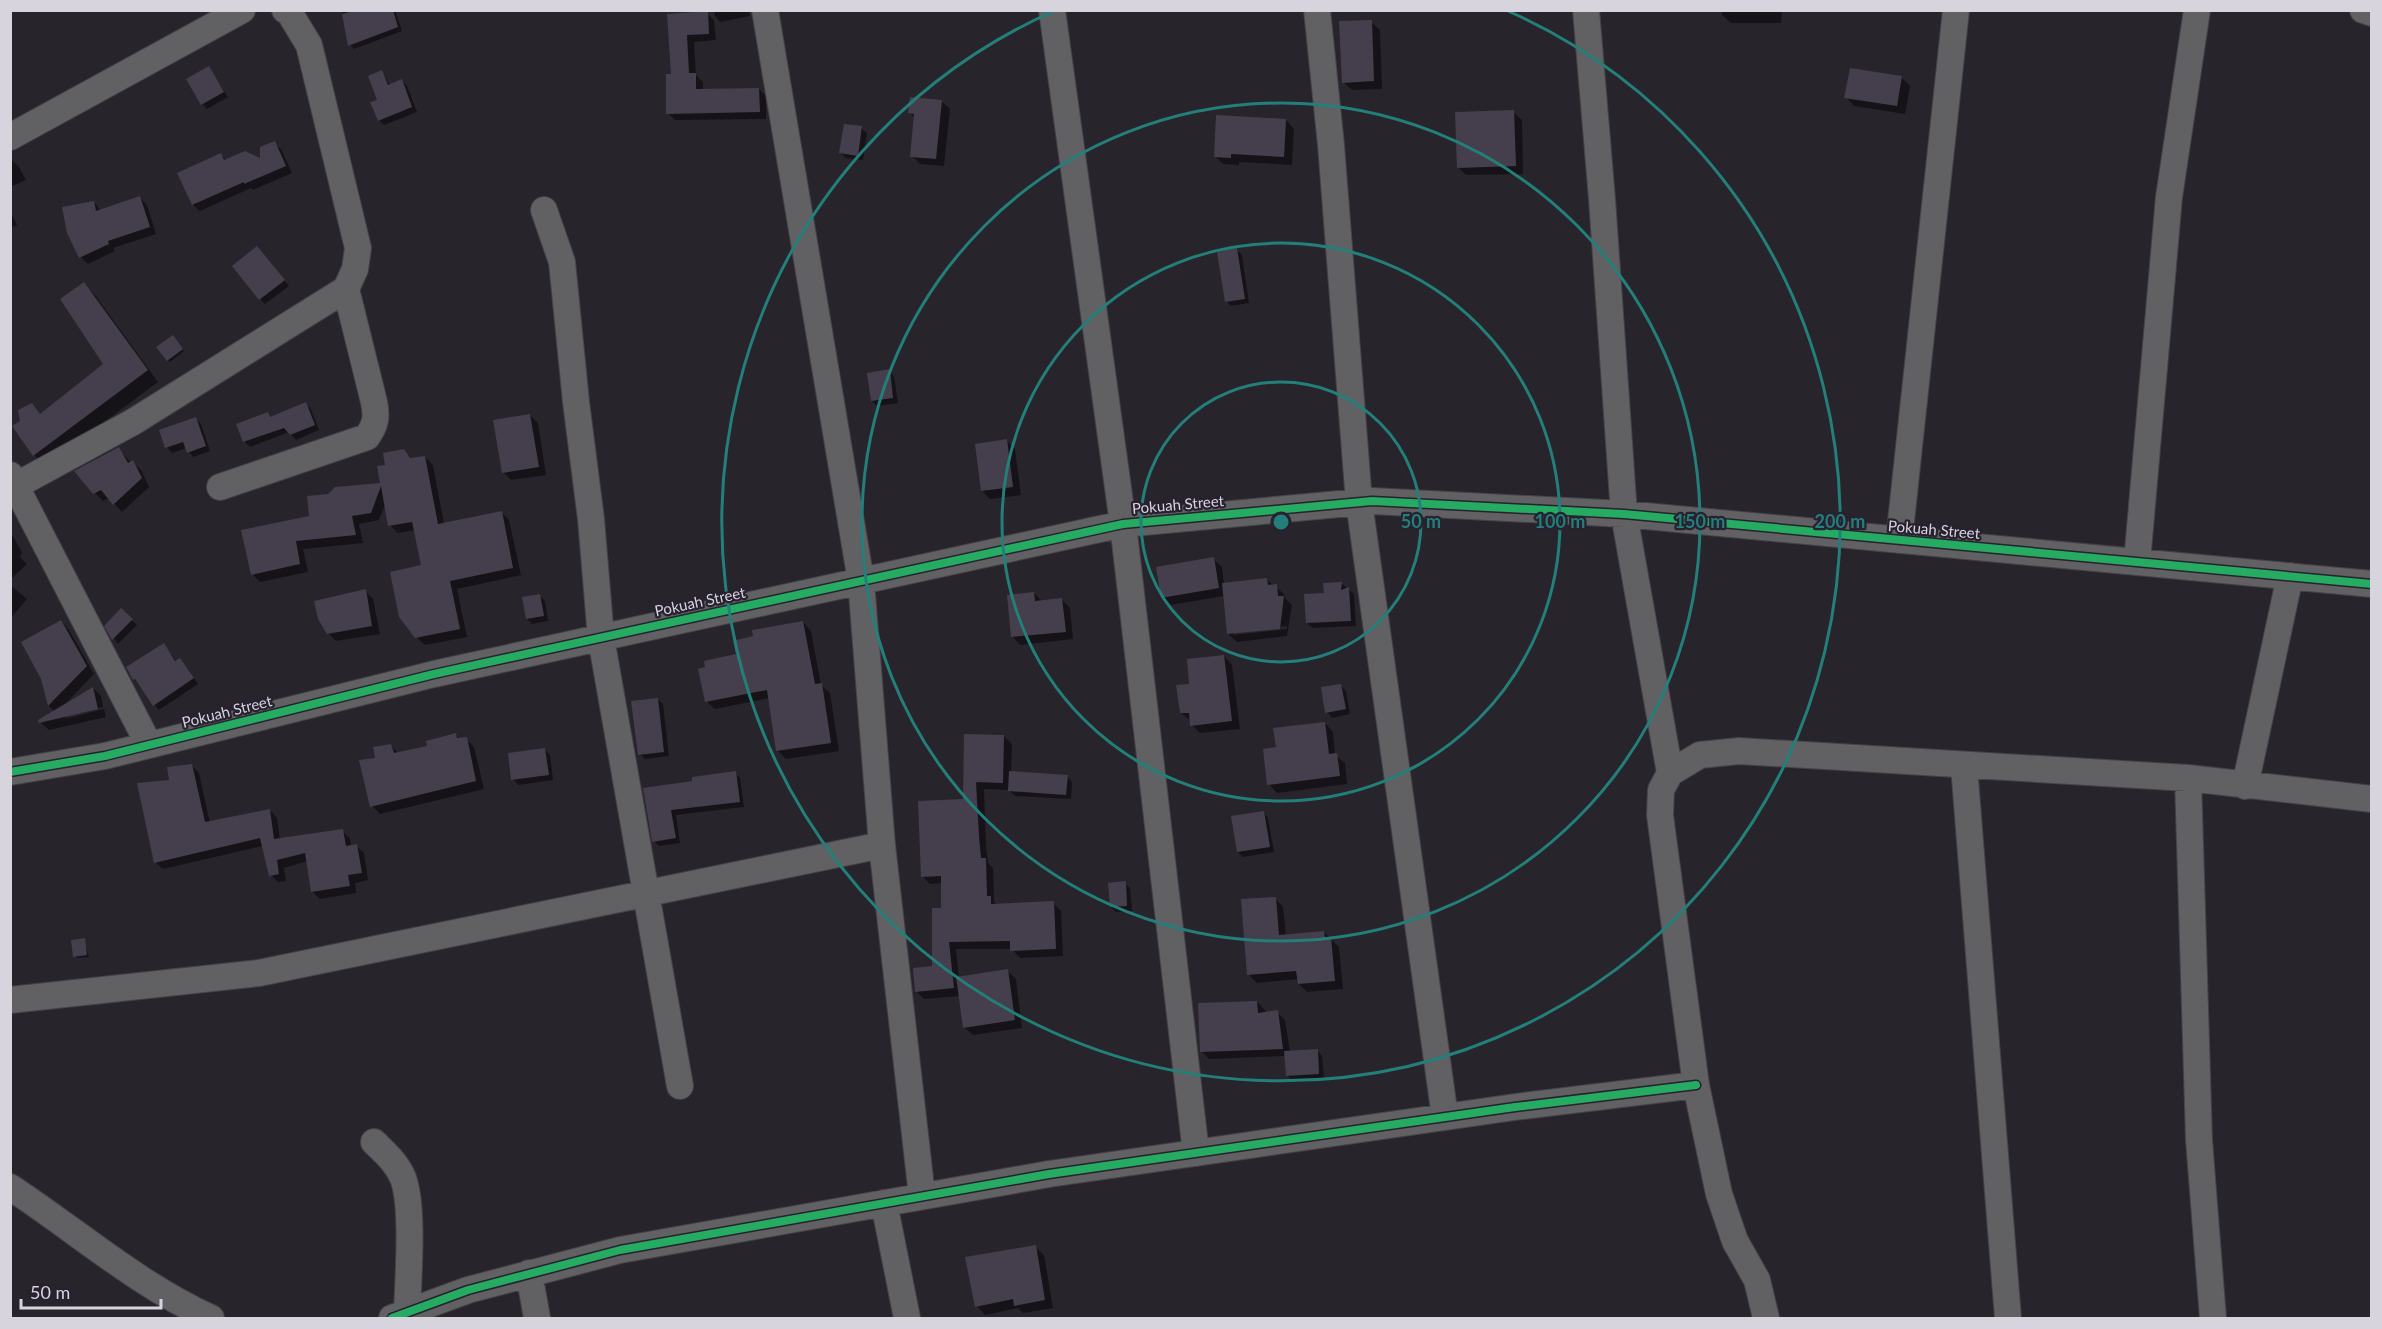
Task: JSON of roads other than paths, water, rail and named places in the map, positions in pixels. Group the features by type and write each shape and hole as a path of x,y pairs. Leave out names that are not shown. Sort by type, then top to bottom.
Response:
{"street":[{"path":"10,137 242,10"},
{"path":"149,745 68,591 14,480 133,422 346,289 355,269 358,248 309,45 289,12 285,10"},
{"path":"765,10 861,580 882,845 922,1196"},
{"path":"1052,10 1123,524 1196,1153"},
{"path":"1317,10 1331,145 1359,502 1445,1117"},
{"path":"1586,10 1624,514 1670,773"},
{"path":"1899,540 1956,10"},
{"path":"2137,562 2169,197 2197,10"},
{"path":"2364,10 2372,13"},
{"path":"544,210 562,262 591,519 601,638 680,1086"},
{"path":"220,487 367,437 373,428 377,418 374,402 346,289"},
{"name":"Pokuah Street","path":"10,772 105,756 434,674 1123,524 1359,502 1624,514 2372,584"},
{"path":"2245,786 2290,576"},
{"path":"1766,1318 1756,1280 1735,1241 1719,1194 1696,1085 1660,815 1661,790 1670,773 1700,755 1739,751 2188,778 2372,799"},
{"path":"1964,766 2008,1318"},
{"path":"2188,778 2199,1140 2213,1318"},
{"path":"10,1000 259,973 882,845"},
{"path":"374,1142 395,1163 404,1179 408,1212 400,1316 468,1290 620,1250 922,1196 1049,1174 1445,1117 1696,1085"},
{"path":"10,1186 134,1275 183,1306 211,1318"},
{"path":"884,1203 907,1318"},
{"path":"530,1273 537,1318"}]}
